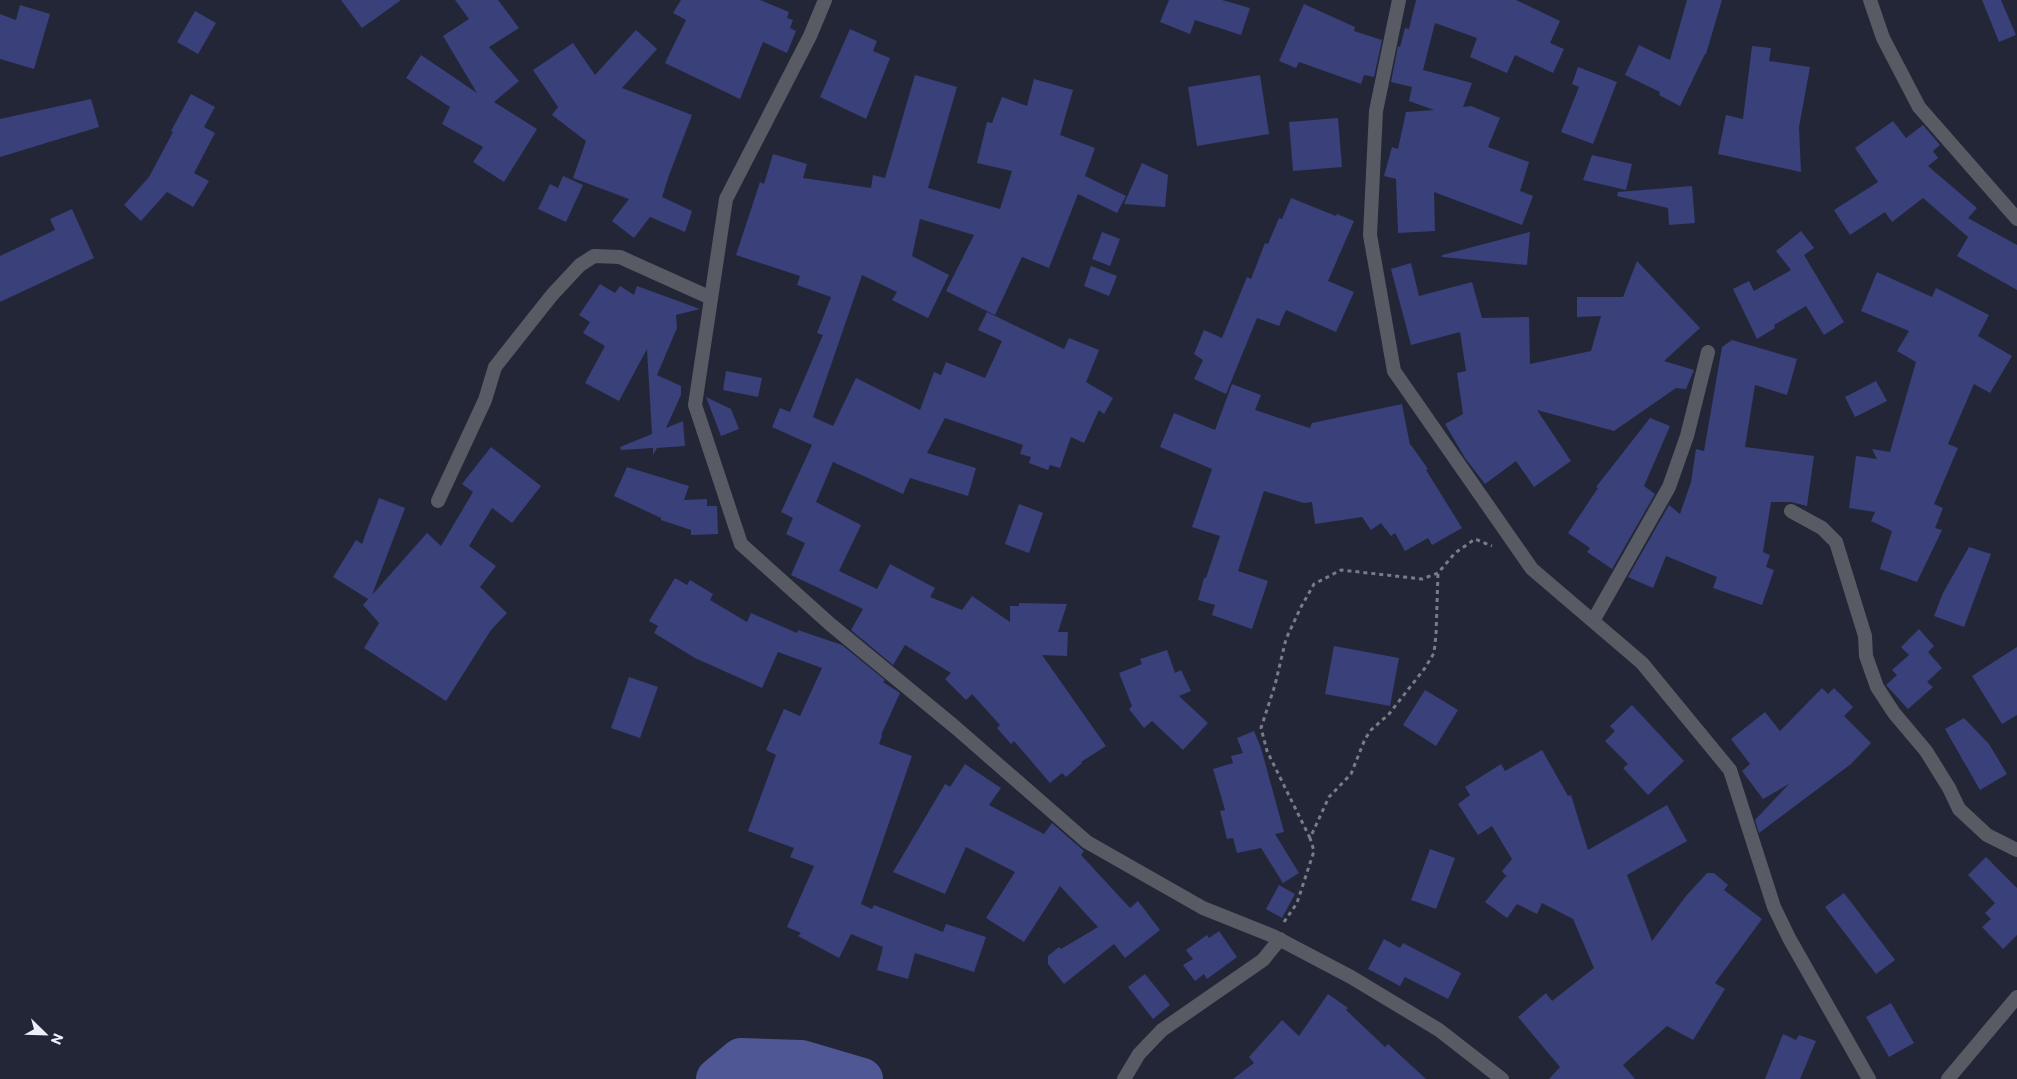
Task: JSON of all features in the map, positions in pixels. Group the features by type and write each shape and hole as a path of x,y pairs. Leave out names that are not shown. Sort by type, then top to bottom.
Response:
{"street":[{"path":"825,0 810,36 726,199 695,405 741,544 830,624 955,727 1087,842 1204,908 1276,938 1351,977 1439,1030 1502,1079"},
{"path":"1399,0 1376,111 1370,235 1394,370 1532,569 1642,663 1730,770 1774,907 1789,938 1869,1079"},
{"path":"1870,0 1883,38 1919,107 2017,219"},
{"path":"438,501 485,400 495,367 552,295 580,265 594,256 620,257 711,298"},
{"path":"1593,621 1668,488 1687,436 1708,352"},
{"path":"1791,511 1822,528 1836,542 1865,636 1866,656 1878,687 1894,713 1926,751 1949,788 1959,809 1987,835 2017,850"},
{"path":"1124,1079 1139,1054 1162,1030 1263,960 1276,938"},
{"path":"1948,1079 2017,997"}],"path":[{"path":"1276,938 1297,903 1314,851 1310,838 1267,752 1261,728 1275,685 1286,638 1314,584 1341,570 1422,579 1438,573 1455,553 1475,539 1495,548"},
{"path":"1310,838 1329,797 1351,774 1365,739 1371,730 1389,714 1434,654 1438,573"}],"building":[{"path":"341,0 401,0 362,28"},
{"path":"455,0 498,0 519,28 489,47 519,81 494,102 537,129 504,182 473,162 483,147 442,124 450,107 406,78 421,55 477,93 443,36 469,19"},
{"path":"681,0 760,0 789,12 787,18 793,20 790,28 796,31 787,53 763,42 740,99 665,63 686,20 673,13"},
{"path":"1169,0 1222,0 1250,8 1241,35 1195,20 1190,34 1160,22"},
{"path":"1416,0 1516,0 1560,21 1550,43 1564,49 1553,73 1515,55 1507,73 1470,57 1477,38 1435,23 1423,70 1472,83 1463,107 1471,106 1500,118 1488,147 1529,162 1520,191 1533,196 1522,225 1434,192 1435,231 1398,233 1396,179 1384,176 1392,147 1398,149 1406,112 1434,110 1409,101 1412,87 1391,82 1398,46 1400,47 1405,28 1409,29"},
{"path":"1687,0 1722,0 1706,54 1680,106 1659,95 1660,92 1625,75 1639,45 1670,60"},
{"path":"1982,0 2001,0 2016,35 1999,42"},
{"path":"1304,4 1355,27 1354,31 1382,40 1374,77 1364,75 1361,84 1299,62 1296,68 1279,61"},
{"path":"20,5 50,14 34,69 0,59 0,14 16,20"},
{"path":"195,11 216,23 198,54 177,42"},
{"path":"850,29 877,41 873,51 890,58 866,119 820,97"},
{"path":"636,30 657,49 622,88 692,115 662,197 692,211 685,232 650,217 634,238 612,221 629,199 573,178 586,141 552,115 558,107 533,70 573,43 595,75"},
{"path":"1752,46 1771,48 1769,61 1810,67 1799,127 1801,172 1718,154 1726,115 1743,119"},
{"path":"1578,67 1617,82 1593,144 1561,132 1579,87 1572,84"},
{"path":"915,75 957,87 928,188 1000,209 1012,171 977,163 987,122 992,123 1002,97 1027,106 1034,79 1073,90 1060,135 1095,148 1085,176 1126,196 1117,213 1078,194 1049,268 1022,257 995,315 946,291 974,235 920,219 912,256 949,275 928,318 892,300 897,292 862,275 813,417 833,426 856,378 920,410 934,372 941,375 946,362 985,378 1002,341 978,330 987,312 1064,349 1069,338 1099,350 1086,382 1113,398 1104,414 1099,410 1084,443 1071,437 1060,468 1050,465 1048,470 1029,463 1031,457 1020,454 1023,445 945,418 927,453 976,468 968,496 910,478 903,494 833,462 816,502 861,525 839,571 877,589 890,564 935,588 930,597 962,610 972,596 1010,622 1010,606 1019,606 1019,603 1067,604 1058,632 1068,632 1067,656 1042,655 1106,746 1081,762 1066,777 1062,773 1050,783 1014,741 1011,744 997,728 1000,725 972,694 966,700 945,679 951,673 905,645 893,665 851,630 863,609 791,575 805,543 786,534 793,518 781,512 812,445 772,427 780,408 790,412 823,335 817,333 831,297 797,285 800,276 736,255 760,182 764,184 773,154 807,164 803,178 871,188 873,175 885,178"},
{"path":"1260,75 1269,134 1197,146 1188,87"},
{"path":"191,94 215,107 204,127 215,133 194,173 209,181 193,207 167,192 141,221 124,205 149,177"},
{"path":"91,99 99,127 0,157 0,119"},
{"path":"1338,118 1342,167 1293,171 1289,122"},
{"path":"1893,121 1906,138 1923,125 1940,145 1933,151 1938,158 1928,166 1977,208 1968,218 2017,245 2017,290 1957,256 1968,237 1923,198 1892,222 1885,212 1850,235 1834,210 1878,182 1855,148"},
{"path":"1592,155 1632,164 1626,190 1583,180"},
{"path":"1142,163 1168,175 1165,207 1124,204"},
{"path":"563,176 583,185 566,222 538,209 550,184 558,188"},
{"path":"1692,186 1695,223 1669,225 1668,208 1617,196 1618,192"},
{"path":"1291,198 1354,221 1328,281 1354,292 1336,332 1286,310 1279,326 1257,318 1226,394 1194,379 1203,360 1194,354 1204,330 1222,338 1247,277 1251,279 1265,243 1268,244 1279,218 1282,219"},
{"path":"72,209 94,258 0,302 0,256 55,230 50,219"},
{"path":"1801,231 1814,248 1804,255 1844,322 1824,335 1806,306 1774,325 1775,328 1757,339 1733,289 1749,281 1754,291 1791,270 1776,251"},
{"path":"1102,232 1120,239 1110,266 1092,259"},
{"path":"1530,232 1527,265 1442,257 1442,255"},
{"path":"1637,261 1700,328 1664,361 1694,370 1686,389 1676,388 1614,431 1537,410 1571,461 1534,487 1516,461 1485,484 1465,458 1445,424 1463,414 1457,373 1466,371 1460,332 1411,345 1391,269 1411,263 1419,296 1472,282 1482,318 1529,317 1530,364 1591,351 1601,316 1577,317 1577,297 1623,297"},
{"path":"1091,266 1117,276 1109,296 1084,286"},
{"path":"1877,272 1932,297 1936,288 1989,315 1978,336 2012,356 1990,393 1974,384 1948,444 1958,448 1934,504 1943,508 1935,528 1942,530 1917,582 1880,569 1892,531 1871,521 1875,512 1849,508 1856,456 1877,459 1872,449 1890,452 1916,362 1897,351 1909,331 1861,311"},
{"path":"600,284 615,293 620,286 634,295 637,286 700,309 676,315 677,328 657,375 681,386 681,395 666,428 683,421 685,446 657,448 653,455 653,448 621,450 620,447 652,434 647,349 619,401 585,383 605,346 583,333 590,322 579,315"},
{"path":"1732,340 1797,359 1787,395 1755,385 1745,447 1814,456 1807,506 1791,502 1771,502 1763,552 1770,555 1766,567 1774,570 1762,605 1713,588 1717,577 1666,556 1653,588 1628,577 1669,505 1680,514 1691,482 1696,449 1704,451 1722,347"},
{"path":"726,371 762,378 758,397 723,390"},
{"path":"1876,381 1887,401 1855,417 1845,397"},
{"path":"1232,384 1261,395 1255,410 1310,428 1312,423 1402,404 1410,445 1428,469 1426,470 1462,528 1432,545 1428,538 1405,551 1395,533 1391,536 1381,523 1371,530 1362,517 1315,524 1312,502 1304,503 1264,491 1238,571 1268,581 1252,629 1212,615 1215,605 1198,600 1220,536 1192,527 1212,469 1160,447 1174,413 1215,430"},
{"path":"706,397 731,409 739,429 721,436"},
{"path":"1650,418 1670,426 1644,486 1655,494 1612,569 1587,552 1590,548 1568,533 1598,488 1596,487"},
{"path":"491,447 541,486 512,523 492,508 469,546 496,566 480,587 507,613 491,630 446,701 364,648 379,623 363,605 368,599 333,577 356,540 362,544 379,498 405,508 372,595 427,533 441,546 473,492 462,484"},
{"path":"627,467 689,486 684,500 707,499 707,506 717,506 718,534 691,535 691,530 661,520 661,518 614,496"},
{"path":"1019,504 1043,513 1029,553 1005,544"},
{"path":"1969,547 1991,554 1964,627 1934,616 1943,593"},
{"path":"675,578 687,585 690,580 713,594 710,600 747,622 751,613 797,633 798,630 842,645 885,680 883,682 900,693 881,735 879,744 912,756 861,904 872,909 874,905 943,932 946,924 986,937 974,972 915,953 908,979 877,970 883,947 851,934 839,958 798,936 801,933 787,927 814,866 790,857 794,848 748,831 776,755 766,750 784,709 800,716 822,668 778,652 762,688 695,658 654,633 658,626 649,621"},
{"path":"1919,629 1934,646 1928,652 1942,668 1927,682 1933,687 1908,709 1886,685 1897,675 1892,670 1909,655 1901,647"},
{"path":"1334,646 1399,658 1390,706 1325,694"},
{"path":"2017,647 2017,715 2002,724 1972,676"},
{"path":"1167,650 1175,673 1181,670 1191,691 1179,696 1208,723 1183,750 1152,721 1144,728 1129,709 1132,706 1119,673 1142,664 1140,659"},
{"path":"629,677 658,687 640,738 611,728"},
{"path":"1822,688 1828,694 1834,688 1853,707 1844,716 1871,743 1851,764 1759,833 1755,820 1789,784 1763,799 1742,771 1750,764 1731,739 1765,712 1780,731"},
{"path":"1425,690 1458,710 1436,746 1403,725"},
{"path":"1632,705 1684,761 1648,795 1623,768 1628,764 1605,741 1615,731 1610,726"},
{"path":"1964,718 1989,744 2007,774 1980,790 1945,729"},
{"path":"1254,731 1261,748 1284,832 1275,834 1299,873 1283,883 1261,848 1237,853 1233,838 1227,839 1220,811 1225,810 1213,769 1233,763 1231,756 1243,753 1237,738"},
{"path":"1542,750 1568,796 1571,795 1588,850 1667,805 1687,841 1627,875 1652,941 1686,896 1707,873 1714,873 1728,885 1724,890 1762,919 1715,983 1725,989 1693,1040 1667,1026 1623,1065 1635,1079 1549,1079 1560,1067 1518,1017 1546,993 1552,1001 1594,968 1573,919 1542,903 1537,914 1517,904 1507,918 1485,902 1505,877 1507,877 1502,871 1512,859 1492,826 1478,835 1458,804 1470,795 1465,787 1501,764 1505,771"},
{"path":"965,764 1001,788 989,805 1044,834 1052,823 1084,851 1081,855 1130,908 1138,901 1160,930 1125,958 1114,944 1064,984 1048,964 1048,956 1059,947 1061,949 1098,927 1060,886 1024,942 986,918 1015,872 966,847 945,894 893,872 945,784 950,787"},
{"path":"1430,849 1455,858 1436,909 1411,900"},
{"path":"1986,857 2017,888 2017,935 2003,949 1982,927 1991,919 1985,913 1995,903 1968,875"},
{"path":"1279,885 1295,894 1282,918 1266,909"},
{"path":"1844,893 1895,960 1876,974 1825,907"},
{"path":"1219,931 1237,957 1207,979 1204,974 1195,981 1183,965 1193,959 1186,950 1207,935 1209,938"},
{"path":"1384,939 1400,948 1403,943 1461,973 1448,999 1405,977 1400,986 1368,969"},
{"path":"1145,974 1170,1005 1153,1019 1128,987"},
{"path":"1328,994 1348,1008 1346,1010 1385,1047 1388,1044 1426,1079 1233,1079 1254,1063 1249,1057 1282,1020 1299,1036"},
{"path":"1891,1003 1914,1043 1889,1057 1866,1017"},
{"path":"1783,1034 1796,1040 1799,1035 1816,1041 1800,1079 1765,1079"}],"waterway":[{"path":"717,1079 741,1059 801,1061 862,1079"}]}
